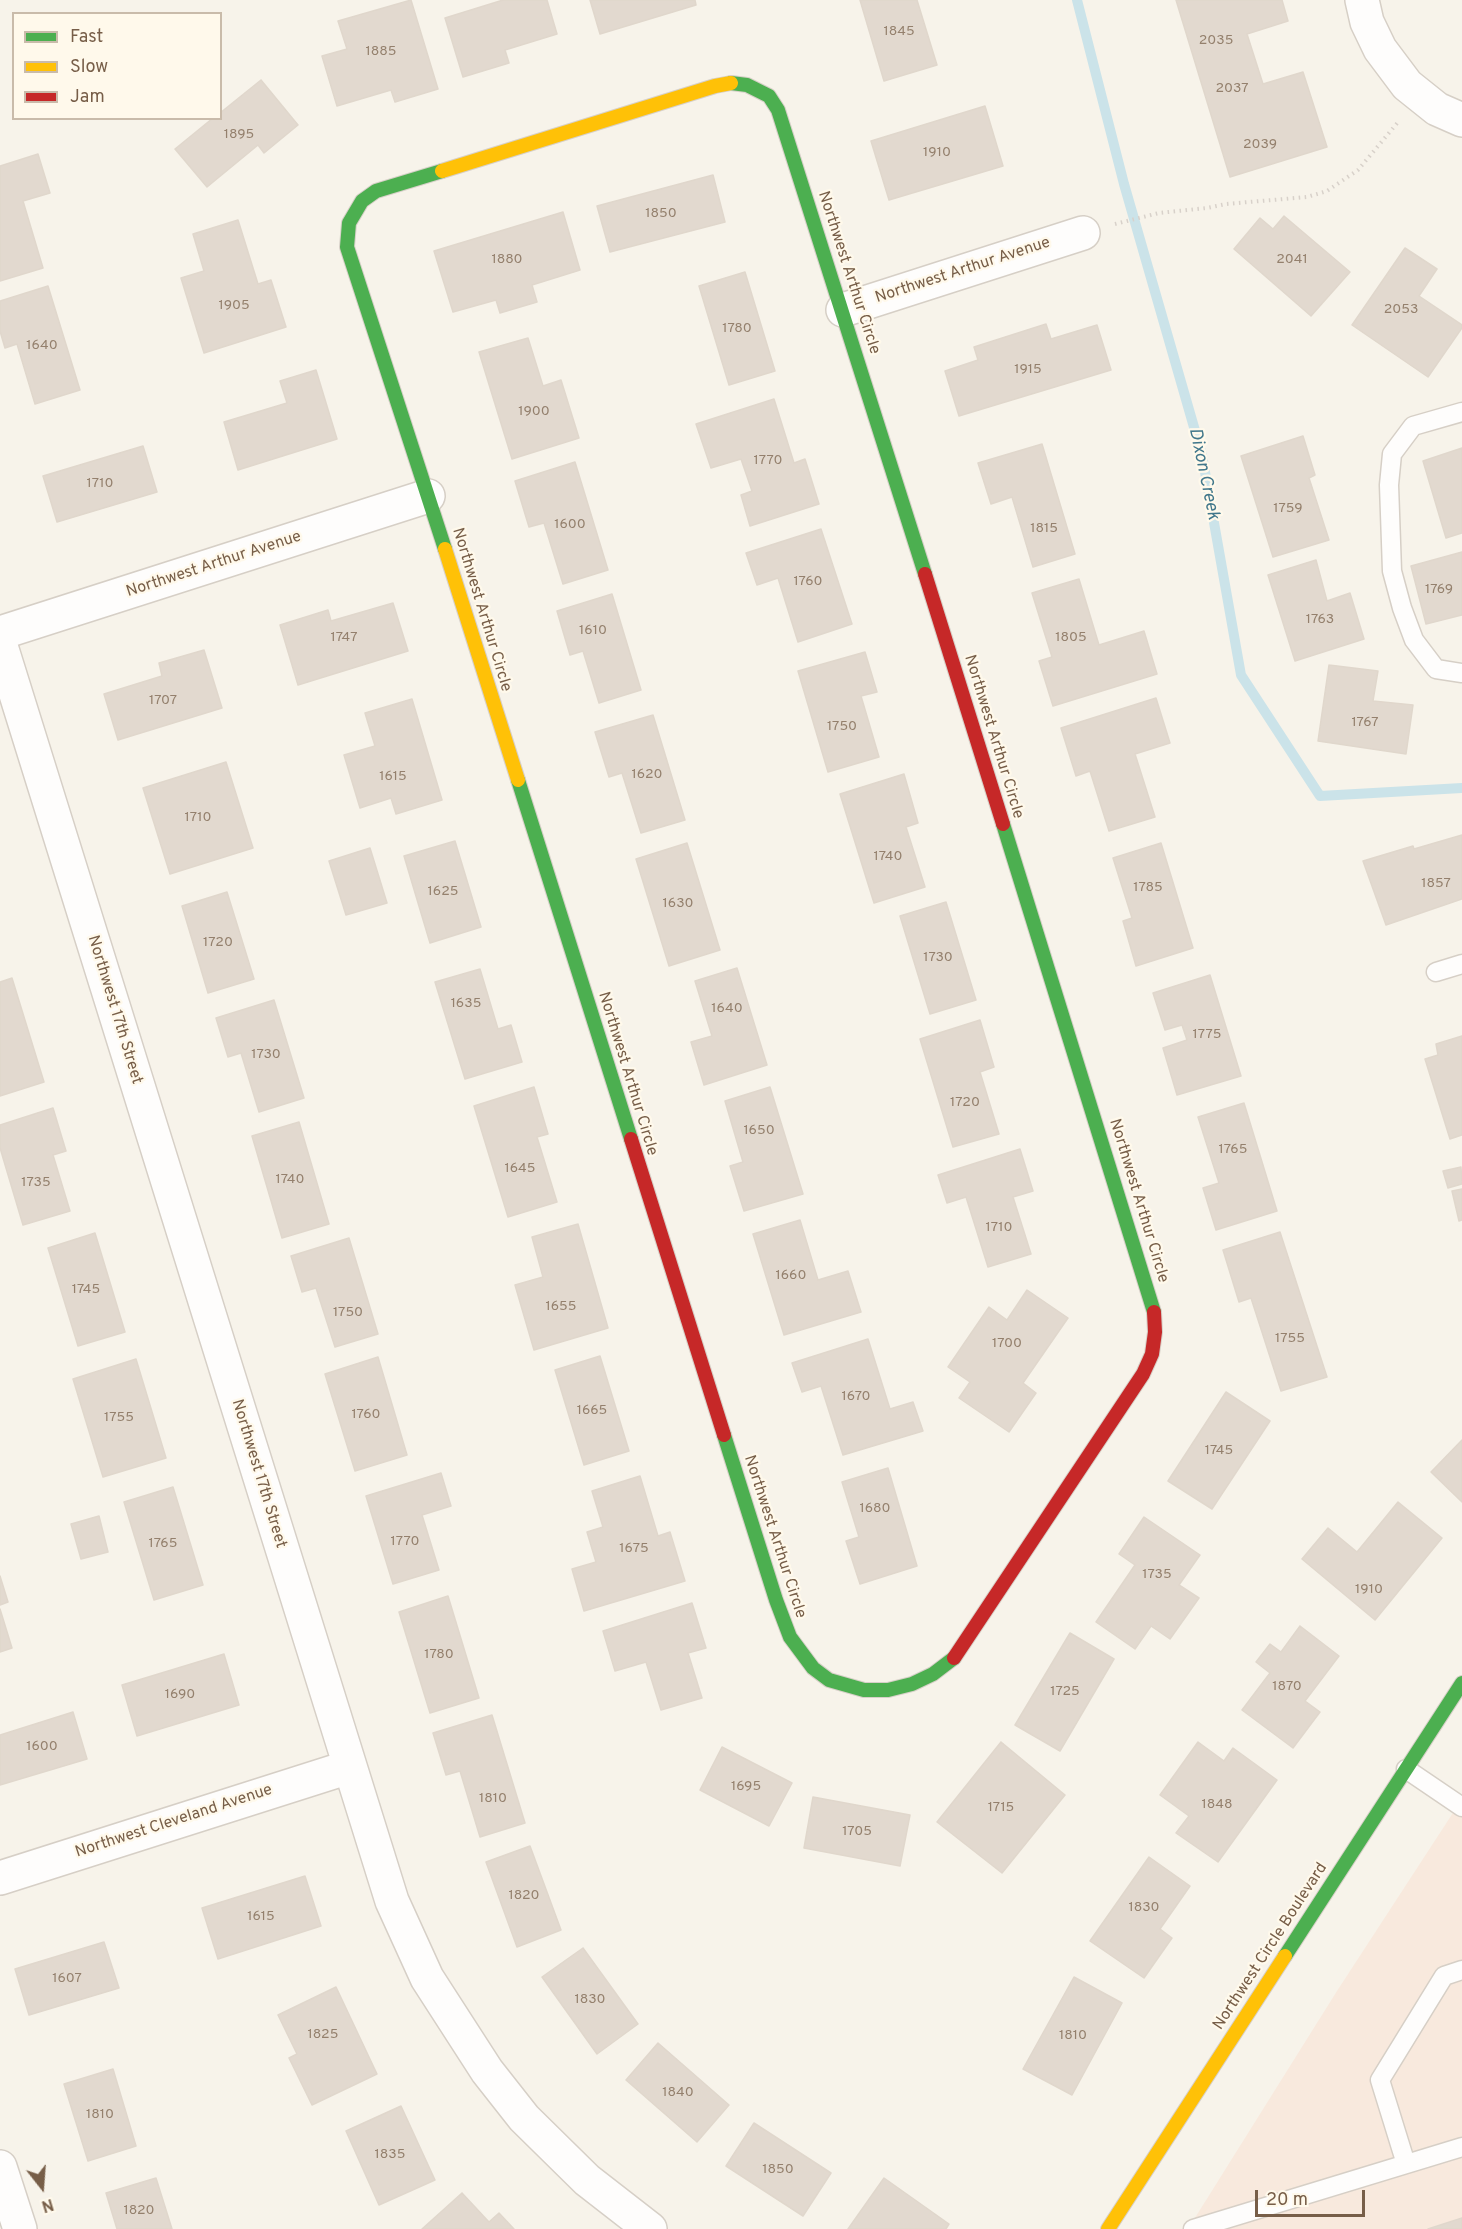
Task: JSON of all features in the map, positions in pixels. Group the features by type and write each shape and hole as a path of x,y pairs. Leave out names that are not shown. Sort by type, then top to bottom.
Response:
{"street":[{"path":"1362,0 1367,22 1380,49 1407,85 1437,109 1462,120"},
{"name":"Northwest Arthur Circle","path":"731,83 747,85 768,96 778,110 843,310 1154,1310 1155,1332 1152,1354 1143,1374 953,1660 933,1674 912,1684 888,1690 864,1690 829,1680 813,1668 790,1637 776,1600 428,496 347,247 349,223 362,201 376,191 715,86 731,83"},
{"name":"Northwest Arthur Avenue","path":"843,310 1097,229"},
{"name":"Northwest Arthur Avenue","path":"0,633 428,496"},
{"name":"Northwest 17th Street","path":"0,643 392,1901 427,1978 487,2071 524,2118 579,2172 650,2229"},
{"name":"Northwest Circle Boulevard","path":"1108,2229 1462,1683"},
{"name":"Northwest Cleveland Avenue","path":"0,1878 349,1767"},
{"path":"0,2167 20,2229"}],"lane":[{"path":"1462,412 1413,426 1392,454 1389,485 1392,571 1414,640 1436,669 1462,674"},
{"path":"1436,972 1462,964"},
{"path":"1406,1769 1462,1807"},
{"path":"1406,2164 1380,2080 1444,1976 1462,1971"},
{"path":"1193,2229 1249,2221 1406,2164 1462,2147"}],"path":[{"path":"1097,229 1159,213 1306,197 1327,191 1359,170 1420,95"}],"shaded area":[{"path":"1462,1799 1462,2229 1188,2229 1337,1991"}],"building":[{"path":"411,0 438,89 395,102 391,90 337,106 322,56 347,49 338,21"},
{"path":"503,0 547,0 557,34 505,50 509,63 463,77 445,18"},
{"path":"590,0 695,0 696,5 600,34"},
{"path":"860,0 917,0 937,65 884,81"},
{"path":"1176,0 1282,0 1288,21 1247,34 1263,84 1303,72 1327,147 1230,177"},
{"path":"261,80 298,125 264,153 258,145 207,187 175,149 211,120 222,120 222,111"},
{"path":"985,106 1003,166 889,200 871,141"},
{"path":"38,154 50,193 23,201 43,268 0,281 0,166"},
{"path":"713,175 725,222 610,252 597,206"},
{"path":"563,212 580,270 532,285 537,302 500,313 496,300 453,312 434,251"},
{"path":"1284,216 1350,272 1311,316 1234,249 1260,218 1273,229"},
{"path":"238,220 258,284 271,280 286,327 204,353 181,278 204,271 193,234"},
{"path":"1405,248 1437,269 1419,296 1462,325 1428,377 1352,325"},
{"path":"745,272 775,371 729,385 699,286"},
{"path":"48,286 80,390 35,404 17,344 5,348 0,331 0,301"},
{"path":"1046,324 1051,339 1097,325 1111,370 959,416 945,371 978,360 974,347"},
{"path":"528,338 543,386 561,380 579,438 512,459 479,352"},
{"path":"316,370 337,439 238,470 224,422 287,403 280,381"},
{"path":"774,399 794,463 805,459 819,504 750,526 741,495 752,491 741,459 711,468 696,424"},
{"path":"1303,436 1315,475 1309,478 1329,540 1273,557 1241,456"},
{"path":"1042,444 1075,554 1033,567 1012,497 991,504 978,463"},
{"path":"143,446 157,492 57,522 43,476"},
{"path":"1462,448 1462,533 1446,538 1423,461"},
{"path":"575,462 608,570 563,584 544,523 529,527 515,481"},
{"path":"821,529 852,624 798,642 778,578 757,585 746,553"},
{"path":"1462,552 1462,615 1426,624 1411,566"},
{"path":"1316,560 1327,601 1350,593 1364,639 1295,661 1268,575"},
{"path":"1079,579 1099,645 1144,631 1157,674 1053,706 1039,661 1052,657 1032,593"},
{"path":"612,594 641,690 599,703 583,651 570,655 557,611"},
{"path":"393,603 408,651 298,685 280,625 328,610 331,621"},
{"path":"204,650 222,708 118,740 104,694 162,676 159,663"},
{"path":"865,652 877,692 861,696 879,757 828,772 798,671"},
{"path":"1329,665 1378,671 1373,701 1413,705 1406,754 1318,741"},
{"path":"1156,698 1170,743 1135,754 1155,817 1109,831 1090,771 1076,776 1061,728"},
{"path":"412,699 442,800 396,814 391,798 360,808 344,755 375,746 365,713"},
{"path":"653,715 685,820 641,833 622,773 609,777 595,732"},
{"path":"226,762 253,848 170,874 143,788"},
{"path":"904,774 918,823 906,827 925,887 874,903 840,794"},
{"path":"1462,835 1462,899 1386,925 1363,861 1413,846 1414,849"},
{"path":"455,841 481,927 430,943 404,856"},
{"path":"687,843 720,950 669,966 636,859"},
{"path":"1161,843 1193,948 1136,966 1123,921 1132,918 1113,858"},
{"path":"370,848 387,903 346,915 329,861"},
{"path":"227,892 254,979 208,993 182,906"},
{"path":"946,902 976,1000 930,1014 900,916"},
{"path":"737,968 767,1065 704,1085 691,1042 712,1036 695,981"},
{"path":"480,969 498,1029 511,1025 522,1062 465,1079 435,982"},
{"path":"1210,975 1241,1076 1177,1095 1163,1048 1187,1040 1182,1025 1165,1030 1153,993"},
{"path":"12,978 44,1082 0,1096 0,982"},
{"path":"274,1000 304,1098 259,1112 241,1053 228,1057 216,1018"},
{"path":"980,1020 994,1067 980,1072 999,1134 953,1147 920,1039"},
{"path":"1462,1036 1462,1135 1450,1139 1425,1059 1438,1055 1436,1044"},
{"path":"534,1087 548,1134 537,1137 557,1202 508,1217 474,1106"},
{"path":"770,1087 803,1194 744,1211 730,1166 743,1162 725,1101"},
{"path":"1244,1103 1277,1211 1216,1230 1203,1188 1219,1183 1198,1117"},
{"path":"53,1108 66,1151 53,1155 70,1211 23,1225 0,1148 0,1125"},
{"path":"299,1122 329,1224 282,1238 252,1136"},
{"path":"1020,1149 1033,1191 1013,1197 1031,1254 988,1267 966,1197 947,1203 938,1175"},
{"path":"1461,1167 1462,1184 1448,1188 1443,1171"},
{"path":"1462,1189 1462,1220 1459,1221 1452,1191"},
{"path":"800,1220 818,1280 848,1271 861,1312 784,1335 753,1234"},
{"path":"578,1224 608,1328 534,1350 515,1285 543,1277 532,1237"},
{"path":"1280,1232 1327,1377 1281,1391 1251,1298 1239,1302 1223,1250"},
{"path":"95,1233 125,1332 78,1346 48,1248"},
{"path":"349,1238 378,1334 335,1347 316,1288 302,1292 291,1256"},
{"path":"1027,1290 1068,1318 1023,1383 1036,1393 1009,1432 959,1398 970,1382 948,1367 989,1307 1007,1320"},
{"path":"868,1339 890,1409 913,1402 923,1431 843,1455 821,1386 802,1392 792,1363"},
{"path":"600,1356 629,1451 584,1465 555,1370"},
{"path":"378,1357 407,1455 355,1471 325,1374"},
{"path":"136,1359 166,1458 103,1477 73,1379"},
{"path":"1226,1392 1270,1421 1212,1509 1168,1481"},
{"path":"1462,1440 1462,1502 1431,1472"},
{"path":"888,1468 917,1566 860,1584 846,1541 859,1537 842,1482"},
{"path":"441,1473 451,1506 422,1515 439,1570 393,1584 366,1496"},
{"path":"640,1476 658,1536 670,1532 685,1581 584,1611 572,1569 596,1562 587,1532 603,1527 592,1491"},
{"path":"173,1487 203,1585 154,1600 124,1502"},
{"path":"1398,1502 1442,1538 1375,1620 1302,1559 1328,1528 1357,1552"},
{"path":"99,1516 108,1552 81,1559 71,1524"},
{"path":"1144,1517 1200,1555 1179,1585 1199,1598 1170,1639 1151,1626 1135,1649 1096,1622 1135,1565 1119,1554"},
{"path":"0,1576 8,1602 0,1605"},
{"path":"448,1596 479,1698 430,1713 399,1612"},
{"path":"692,1603 706,1648 688,1653 702,1698 661,1710 646,1662 615,1671 603,1631"},
{"path":"0,1609 12,1648 0,1652"},
{"path":"1300,1626 1339,1656 1305,1701 1320,1712 1293,1748 1242,1710 1270,1673 1256,1662 1270,1644 1281,1652"},
{"path":"1070,1633 1114,1659 1060,1751 1015,1725"},
{"path":"224,1654 239,1705 137,1736 122,1685"},
{"path":"73,1712 87,1759 0,1785 0,1735"},
{"path":"492,1715 525,1823 480,1837 460,1771 446,1775 433,1733"},
{"path":"1001,1742 1065,1795 1002,1873 937,1822"},
{"path":"1198,1742 1224,1761 1233,1748 1277,1780 1218,1862 1176,1833 1189,1816 1160,1795"},
{"path":"722,1747 792,1783 769,1826 700,1790"},
{"path":"813,1797 910,1815 900,1866 804,1848"},
{"path":"530,1846 561,1930 517,1947 486,1862"},
{"path":"1149,1857 1190,1886 1160,1929 1172,1938 1144,1978 1090,1941"},
{"path":"305,1876 321,1926 218,1959 202,1908"},
{"path":"104,1942 119,1988 29,2015 15,1969"},
{"path":"583,1948 638,2024 597,2054 542,1977"},
{"path":"1074,1977 1122,2003 1072,2095 1023,2069"},
{"path":"336,1987 377,2074 312,2105 289,2058 297,2054 278,2015"},
{"path":"658,2043 729,2105 697,2142 626,2080"},
{"path":"113,2069 136,2146 88,2161 64,2084"},
{"path":"401,2106 435,2180 379,2205 346,2131"},
{"path":"754,2123 831,2173 803,2216 726,2166"},
{"path":"156,2178 172,2229 117,2229 106,2193"},
{"path":"884,2178 949,2224 946,2229 848,2229"},
{"path":"462,2193 489,2222 499,2213 514,2229 422,2229"},
{"path":"1462,2218 1462,2229 1428,2229"}],"waterway":[{"name":"Dixon Creek","path":"1077,0 1124,184 1202,455 1241,675 1320,796 1462,788"}],"traffic: fast":[{"path":"731,83 747,85 769,96 778,110 925,574"},
{"path":"442,171 376,191 362,201 349,223 347,247 445,549"},
{"path":"518,780 631,1139"},
{"path":"1003,824 1154,1312"},
{"path":"724,1435 776,1600 790,1637 813,1668 829,1680 864,1690 888,1690 912,1684 933,1674 954,1658"},
{"path":"1285,1956 1462,1683"}],"traffic: slow":[{"path":"442,171 731,83"},
{"path":"445,549 518,780"},
{"path":"1108,2229 1285,1956"}],"traffic: jam":[{"path":"925,574 1003,824"},
{"path":"631,1139 724,1435"},
{"path":"954,1658 1143,1374 1152,1354 1155,1332 1154,1312"}]}
